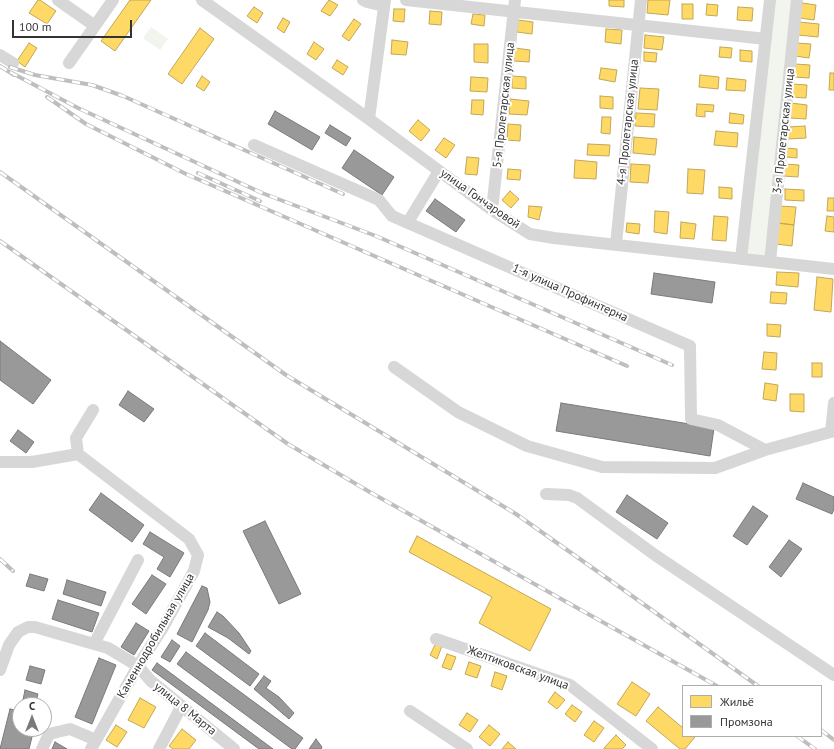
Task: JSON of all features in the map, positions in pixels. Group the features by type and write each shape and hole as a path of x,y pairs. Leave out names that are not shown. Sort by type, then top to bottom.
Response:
{"street":[{"path":"58,0 94,26"},
{"path":"68,63 113,0"},
{"name":"улица Гончаровой","path":"202,0 369,119 492,210 530,234 554,238 834,269"},
{"path":"363,0 367,2 385,3 369,119"},
{"path":"406,0 514,6 638,25 766,39"},
{"name":"4-я Пролетарская улица","path":"616,244 641,0"},
{"path":"741,259 770,0"},
{"name":"3-я Пролетарская улица","path":"770,262 797,0"},
{"name":"5-я Пролетарская улица","path":"492,210 514,6"},
{"path":"0,55 13,63"},
{"name":"1-я улица Профинтерна","path":"254,145 379,200 392,216 690,346 691,418 718,425 765,450"},
{"path":"408,222 439,171"},
{"path":"394,367 458,412 528,446 602,467 715,468 765,450 832,432 834,403"},
{"path":"0,462 32,462 78,454 76,438 93,410"},
{"name":"Каменнодробильная улица","path":"78,454 188,539 198,555 194,571 162,629 138,666 94,744"},
{"path":"546,494 569,495 577,498 655,555 834,675"},
{"path":"94,644 138,560"},
{"name":"улица 8 Марта","path":"0,670 9,645 18,632 28,627 35,627 108,648 138,666 151,681 181,707 234,749"},
{"name":"Желтиковская улица","path":"436,639 570,685 652,749"},
{"path":"159,749 181,707"},
{"path":"410,710 467,749"},
{"path":"42,749 49,734 70,729 94,744"}],"shaded area":[{"path":"772,0 793,0 765,257 747,253"},
{"path":"151,27 168,39 160,50 143,38"}],"building: Жильё":[{"path":"38,0 56,11 47,24 29,13"},
{"path":"130,0 151,0 115,51 101,41"},
{"path":"329,0 338,5 330,16 321,11"},
{"path":"609,0 624,0 624,7 609,6"},
{"path":"648,0 670,0 668,15 647,13"},
{"path":"802,3 816,5 814,20 800,18"},
{"path":"682,4 693,4 693,19 682,19"},
{"path":"707,4 718,5 717,16 706,15"},
{"path":"254,7 263,13 257,23 247,16"},
{"path":"738,7 753,8 752,21 737,20"},
{"path":"394,9 405,9 404,22 393,21"},
{"path":"430,11 442,12 441,25 429,24"},
{"path":"473,14 485,15 484,26 471,24"},
{"path":"283,18 290,22 284,33 277,28"},
{"path":"354,19 361,24 349,41 342,36"},
{"path":"518,20 533,22 532,34 517,32"},
{"path":"799,22 819,24 818,37 798,35"},
{"path":"200,28 214,39 182,84 168,74"},
{"path":"606,29 622,30 621,44 605,42"},
{"path":"645,35 664,37 662,50 644,48"},
{"path":"392,40 408,42 406,55 391,54"},
{"path":"314,42 324,49 316,60 307,54"},
{"path":"29,43 37,48 25,67 17,61"},
{"path":"797,43 811,44 809,58 795,56"},
{"path":"474,44 488,44 488,63 474,62"},
{"path":"720,47 732,48 731,58 719,57"},
{"path":"515,48 530,50 529,62 514,61"},
{"path":"740,50 752,51 752,62 740,61"},
{"path":"644,52 657,53 656,62 644,61"},
{"path":"337,60 348,67 343,75 332,68"},
{"path":"795,64 810,65 809,78 794,77"},
{"path":"601,68 617,70 615,82 599,79"},
{"path":"830,73 834,73 834,90 829,90"},
{"path":"700,75 719,77 718,89 699,87"},
{"path":"202,76 210,82 204,91 196,86"},
{"path":"512,76 526,77 526,89 512,88"},
{"path":"471,77 488,78 487,92 470,91"},
{"path":"727,78 746,80 745,91 726,90"},
{"path":"793,84 807,85 806,98 791,97"},
{"path":"640,88 659,89 657,110 638,109"},
{"path":"600,96 613,97 613,109 600,108"},
{"path":"510,99 529,101 527,115 509,114"},
{"path":"472,100 484,100 483,115 471,114"},
{"path":"791,103 807,105 806,119 790,118"},
{"path":"697,104 714,105 713,112 705,111 705,117 696,116"},
{"path":"636,113 655,114 654,127 635,126"},
{"path":"730,113 744,115 743,124 729,123"},
{"path":"602,117 611,117 610,134 601,133"},
{"path":"418,120 430,130 421,141 409,131"},
{"path":"508,124 521,125 520,141 507,140"},
{"path":"805,126 806,138 788,139 788,127"},
{"path":"716,131 738,133 737,147 714,145"},
{"path":"634,137 657,139 655,155 633,153"},
{"path":"444,138 455,145 446,158 435,150"},
{"path":"588,144 610,145 609,156 587,155"},
{"path":"786,148 797,149 797,158 786,157"},
{"path":"467,157 479,158 477,175 465,174"},
{"path":"575,160 597,162 596,179 574,178"},
{"path":"631,164 650,165 648,183 630,182"},
{"path":"784,164 799,165 798,177 783,176"},
{"path":"508,169 521,170 520,180 507,179"},
{"path":"688,169 705,170 703,194 687,193"},
{"path":"719,187 732,188 732,199 719,198"},
{"path":"785,189 804,190 804,201 785,200"},
{"path":"510,191 519,199 511,208 502,200"},
{"path":"828,198 834,198 834,211 827,211"},
{"path":"529,206 542,207 539,220 528,217"},
{"path":"779,206 796,207 794,225 778,223"},
{"path":"655,211 669,212 667,234 654,232"},
{"path":"714,216 728,217 726,241 712,240"},
{"path":"827,216 834,217 834,232 825,231"},
{"path":"681,222 696,224 694,239 680,238"},
{"path":"627,223 640,224 639,234 626,232"},
{"path":"778,223 794,225 792,246 776,244"},
{"path":"777,272 799,273 798,287 776,285"},
{"path":"817,277 833,279 831,312 814,310"},
{"path":"771,292 787,293 786,304 770,303"},
{"path":"767,324 781,325 780,337 767,336"},
{"path":"764,352 777,353 776,370 762,369"},
{"path":"812,363 822,363 822,377 812,377"},
{"path":"765,383 778,385 776,401 763,399"},
{"path":"790,394 804,394 804,412 790,411"},
{"path":"417,536 551,609 530,651 479,623 492,597 409,552"},
{"path":"436,643 442,646 437,659 430,655"},
{"path":"447,654 456,657 451,670 442,667"},
{"path":"469,662 481,666 477,678 465,674"},
{"path":"495,672 507,676 502,690 491,686"},
{"path":"632,682 650,694 636,716 617,704"},
{"path":"555,692 565,700 557,709 548,702"},
{"path":"140,698 156,707 144,728 128,720"},
{"path":"572,705 582,712 575,722 565,714"},
{"path":"658,707 682,727 682,737 695,737 685,749 680,749 646,721"},
{"path":"467,713 478,720 470,732 459,725"},
{"path":"594,721 604,728 594,742 584,735"},
{"path":"116,725 127,732 117,747 106,740"},
{"path":"489,725 500,734 490,746 479,737"},
{"path":"182,729 196,740 189,749 173,749 169,746"},
{"path":"616,735 626,745 622,749 604,749 604,748"},
{"path":"508,742 516,749 502,749"}],"building: Промзона":[{"path":"275,111 320,137 312,150 268,124"},
{"path":"330,125 351,138 346,146 325,133"},
{"path":"354,150 394,177 382,195 342,168"},
{"path":"435,199 465,220 456,232 426,211"},
{"path":"654,273 715,282 712,303 651,294"},
{"path":"0,341 51,380 33,404 0,380"},
{"path":"128,391 154,409 144,422 119,405"},
{"path":"561,403 714,428 710,456 556,431"},
{"path":"18,430 34,442 26,453 10,441"},
{"path":"803,483 834,497 834,509 832,514 796,499"},
{"path":"101,493 144,525 132,542 89,510"},
{"path":"627,495 668,523 657,539 616,512"},
{"path":"753,506 768,516 747,545 733,536"},
{"path":"265,521 301,594 279,604 243,531"},
{"path":"150,532 184,553 170,577 157,569 164,557 143,544"},
{"path":"789,540 802,549 781,577 769,567"},
{"path":"30,574 48,579 44,591 26,586"},
{"path":"152,575 166,584 146,614 132,604"},
{"path":"67,580 106,592 101,606 63,594"},
{"path":"202,586 207,588 210,602 208,610 192,642 177,634"},
{"path":"58,600 99,613 92,632 52,619"},
{"path":"217,612 223,616 239,633 251,651 249,654 228,638 208,627"},
{"path":"136,623 149,631 134,655 121,647"},
{"path":"205,633 259,674 250,686 196,646"},
{"path":"172,640 180,646 170,662 161,657"},
{"path":"186,652 303,738 295,749 292,749 177,664"},
{"path":"99,658 116,665 92,724 75,717"},
{"path":"157,663 273,749 259,749 152,670"},
{"path":"30,666 45,670 41,684 26,680"},
{"path":"264,676 271,681 266,688 279,697 294,713 289,719 254,689"},
{"path":"25,690 38,694 37,697 24,697"},
{"path":"10,709 12,709 12,737 32,737 29,749 0,749"},
{"path":"316,739 322,747 321,749 309,749"},
{"path":"55,742 67,749 52,749"}],"railway":[{"path":"0,66 14,75"},
{"path":"10,67 35,75 92,85 123,96 343,194"},
{"path":"10,72 78,108 262,193 376,236 672,365"},
{"path":"47,97 86,124 186,174 627,366"},
{"path":"0,172 286,375 516,514 757,685"},
{"path":"198,173 260,201"},
{"path":"0,241 288,444 368,491 715,685"},
{"path":"0,559 13,571"},
{"path":"822,731 834,740"},
{"path":"798,737 815,749"}]}
